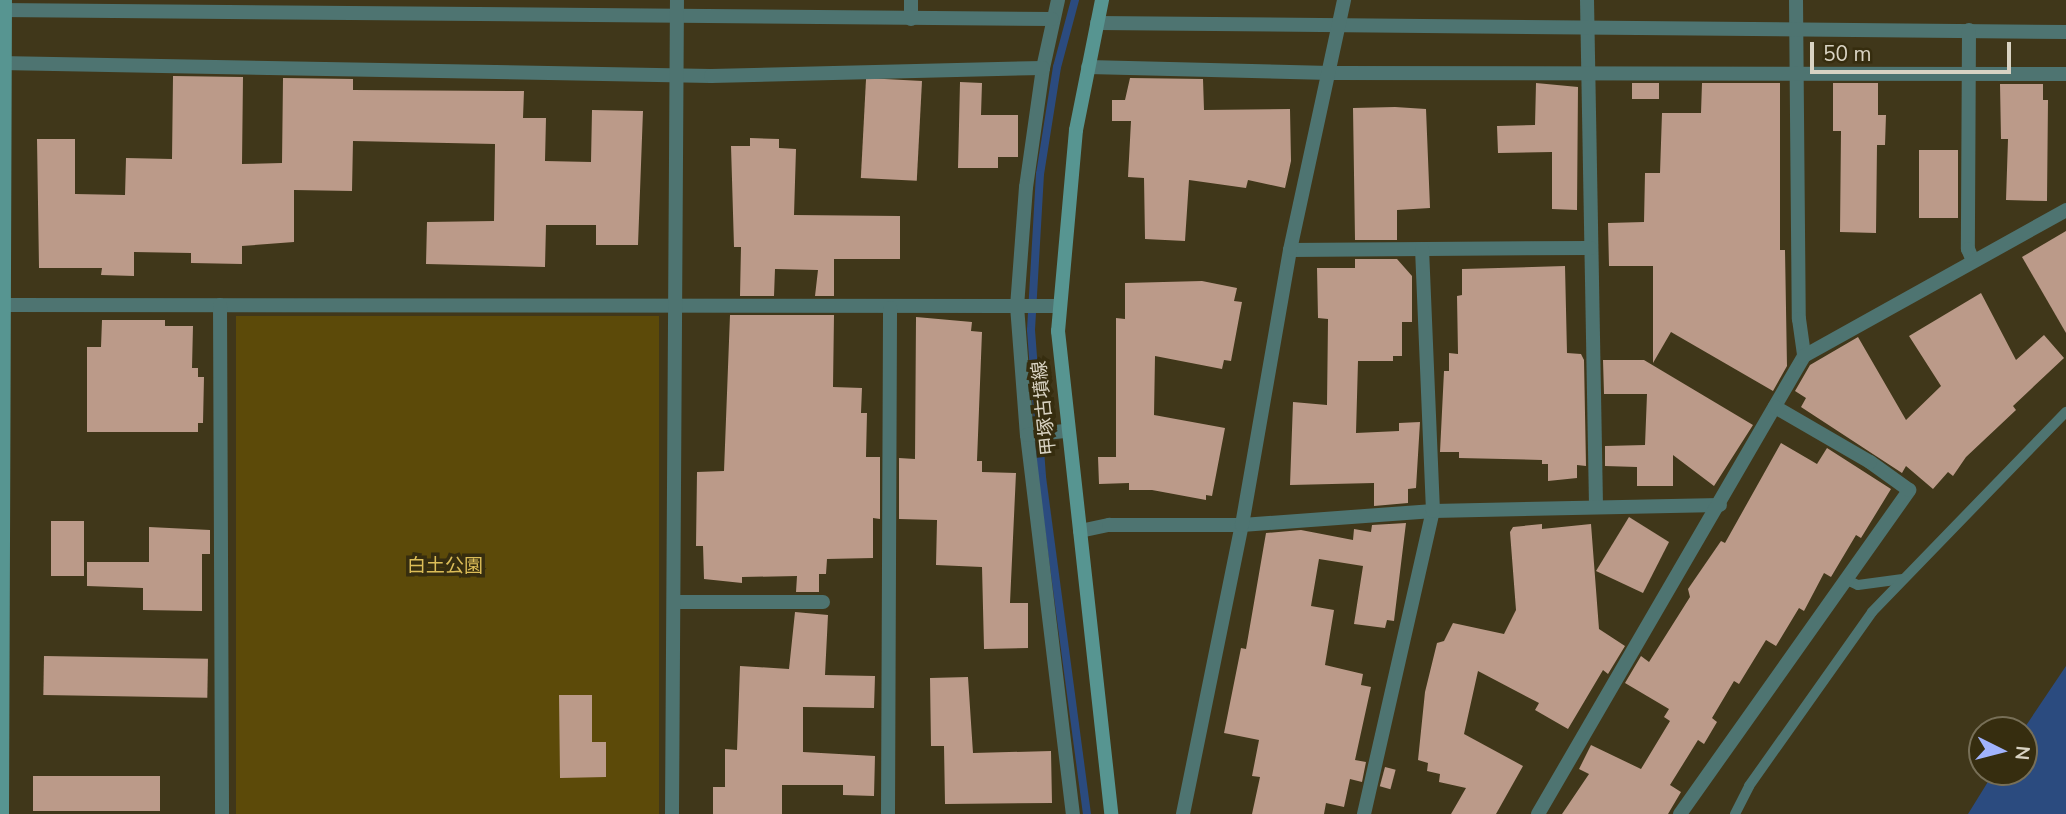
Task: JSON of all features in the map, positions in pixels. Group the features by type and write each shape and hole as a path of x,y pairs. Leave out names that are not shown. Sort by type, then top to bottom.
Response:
{"main road":[{"name":"甲塚古墳線","path":"1102,0 1076,130 1052,306 1059,432 1080,531 1111,814"},
{"path":"2,814 1,305 4,7"}],"street":[{"path":"911,0 911,19"},
{"path":"1058,0 1043,68 1026,187 1022,306 1030,434 1073,814"},
{"path":"1183,814 1242,525 1290,250 1344,0"},
{"path":"1587,0 1596,507"},
{"path":"1796,0 1799,318 1804,356"},
{"path":"4,7 677,8 911,19 1052,19"},
{"path":"672,814 677,8"},
{"path":"1097,23 2066,32"},
{"path":"1969,30 1968,249 1973,261"},
{"path":"3,63 675,75 1043,68"},
{"path":"1088,67 1330,73 2066,74"},
{"path":"1538,814 1720,505 1804,356 2066,210"},
{"path":"1290,250 1591,248"},
{"path":"1364,814 1433,511 1422,249"},
{"path":"1,305 1052,306"},
{"path":"220,305 222,814"},
{"path":"888,814 890,307"},
{"path":"1680,814 1909,490 1871,462 1775,407"},
{"path":"1030,434 1059,432"},
{"path":"1080,531 1109,525 1242,525 1433,511 1720,505"},
{"path":"675,602 822,602"}],"lane":[{"path":"1735,814 1749,786 1872,612 2066,412"},
{"path":"1845,579 1857,585 1903,579"}],"green space":[{"name":"白土公園","path":"236,316 659,316 659,814 236,814"}],"water":[{"path":"2066,666 2066,814 1968,814 1985,786 2038,786 2038,716 2032,716"}],"building":[{"path":"173,76 243,77 242,164 282,163 283,78 353,79 353,90 524,91 523,118 546,118 545,161 591,162 592,110 643,111 638,245 596,245 596,225 546,225 545,267 426,264 427,222 494,221 495,144 353,141 352,191 294,190 294,242 242,246 242,264 191,263 191,253 134,252 134,276 101,275 102,268 39,268 37,139 75,139 75,194 125,195 126,158 172,159"},
{"path":"866,78 922,81 917,181 861,178"},
{"path":"1130,78 1203,79 1204,110 1290,109 1291,161 1285,188 1248,180 1246,188 1189,180 1185,241 1145,239 1144,178 1128,177 1131,121 1112,121 1112,100 1125,100"},
{"path":"960,82 982,83 981,115 1018,115 1018,157 998,157 998,168 958,168"},
{"path":"1536,83 1578,87 1577,210 1552,209 1552,152 1498,153 1497,126 1535,125"},
{"path":"1632,83 1659,83 1659,99 1632,99"},
{"path":"1702,83 1780,83 1780,250 1785,250 1787,366 1773,391 1671,332 1653,363 1653,266 1609,266 1608,223 1644,222 1645,173 1660,173 1662,113 1701,113"},
{"path":"1833,83 1878,83 1878,115 1886,115 1885,145 1877,145 1876,233 1840,232 1841,131 1833,131"},
{"path":"2000,84 2043,84 2043,100 2048,100 2047,201 2006,200 2008,139 2001,139"},
{"path":"1353,108 1426,109 1430,208 1397,210 1397,240 1355,240"},
{"path":"750,138 779,139 779,148 796,149 794,215 900,216 900,259 834,259 834,296 815,296 818,270 775,269 774,296 740,296 741,247 734,247 731,146 750,146"},
{"path":"1919,150 1958,150 1958,218 1919,218"},
{"path":"2066,231 2066,333 2022,257"},
{"path":"1355,259 1397,259 1412,276 1412,322 1402,322 1402,356 1393,356 1393,361 1358,361 1356,433 1399,431 1399,423 1420,422 1416,488 1408,489 1408,503 1374,506 1374,483 1290,485 1293,402 1327,405 1328,319 1318,318 1317,268 1355,268"},
{"path":"1565,266 1567,353 1581,354 1584,360 1586,466 1577,465 1577,478 1548,481 1548,464 1542,464 1542,460 1459,458 1459,452 1440,452 1444,371 1449,371 1449,353 1458,354 1457,296 1462,295 1462,269"},
{"path":"1202,281 1237,288 1234,301 1242,302 1231,361 1224,360 1222,369 1155,356 1154,415 1225,428 1212,496 1206,495 1206,500 1152,490 1129,490 1129,483 1099,484 1098,457 1116,457 1116,318 1125,319 1125,283"},
{"path":"1981,293 2016,360 2044,335 2064,358 2013,406 2016,410 1966,457 1953,476 1948,472 1933,489 1906,466 1902,473 1801,407 1806,398 1795,391 1810,365 1858,337 1906,420 1941,386 1909,336"},
{"path":"730,315 834,315 833,387 862,388 861,413 867,413 866,457 880,457 880,519 873,518 873,558 827,559 826,574 819,574 819,592 796,592 797,576 742,577 742,583 704,579 703,546 696,546 697,472 724,471"},
{"path":"916,317 972,322 971,331 982,332 977,461 982,461 982,472 1016,473 1010,603 1028,603 1028,648 984,649 982,567 936,565 937,520 899,519 899,458 915,459"},
{"path":"102,320 165,320 165,326 193,326 192,368 198,368 198,377 204,377 203,423 198,423 198,432 87,432 87,347 101,347"},
{"path":"1603,360 1644,360 1753,425 1714,486 1673,455 1673,486 1637,486 1637,467 1605,466 1605,446 1645,445 1647,394 1604,394"},
{"path":"1781,443 1817,464 1827,448 1891,489 1861,538 1856,535 1831,577 1824,573 1804,611 1799,608 1776,646 1766,640 1739,684 1734,681 1712,718 1717,722 1704,744 1698,740 1670,785 1681,792 1668,814 1562,814 1589,774 1579,769 1591,745 1641,769 1670,721 1664,717 1669,709 1625,683 1641,656 1649,662 1690,597 1688,589 1721,541 1725,543"},
{"path":"1629,517 1669,542 1643,593 1596,571"},
{"path":"51,521 84,521 84,576 51,576"},
{"path":"1406,523 1394,621 1387,620 1385,628 1354,624 1363,566 1319,559 1311,606 1334,610 1325,665 1363,674 1361,685 1371,687 1355,760 1366,762 1362,782 1350,779 1344,807 1326,803 1324,814 1252,814 1260,777 1252,776 1259,740 1224,733 1241,648 1246,649 1266,533 1301,530 1353,540 1354,529 1371,532 1372,525"},
{"path":"1542,524 1542,529 1591,524 1599,629 1625,646 1608,674 1603,670 1568,729 1535,710 1539,703 1478,671 1464,734 1523,766 1496,814 1451,814 1466,788 1439,782 1440,774 1427,771 1428,763 1418,760 1425,692 1437,643 1444,641 1453,623 1504,634 1516,610 1510,532 1513,527"},
{"path":"149,527 210,530 210,554 202,554 202,611 143,610 143,588 87,586 87,562 149,562"},
{"path":"795,612 828,615 825,675 875,676 874,708 803,707 803,752 875,756 874,796 843,795 843,785 782,785 782,814 713,814 713,787 725,787 725,749 737,750 740,666 789,669"},
{"path":"44,656 208,659 207,698 43,695"},
{"path":"968,677 973,753 1051,751 1052,803 945,804 944,746 931,746 930,678"},
{"path":"559,695 592,695 592,742 606,742 606,777 560,778"},
{"path":"1385,767 1396,770 1390,789 1380,786"},
{"path":"33,776 160,776 160,811 33,811"}],"waterway":[{"path":"1075,0 1057,67 1040,174 1031,330 1042,477 1087,814"}]}
